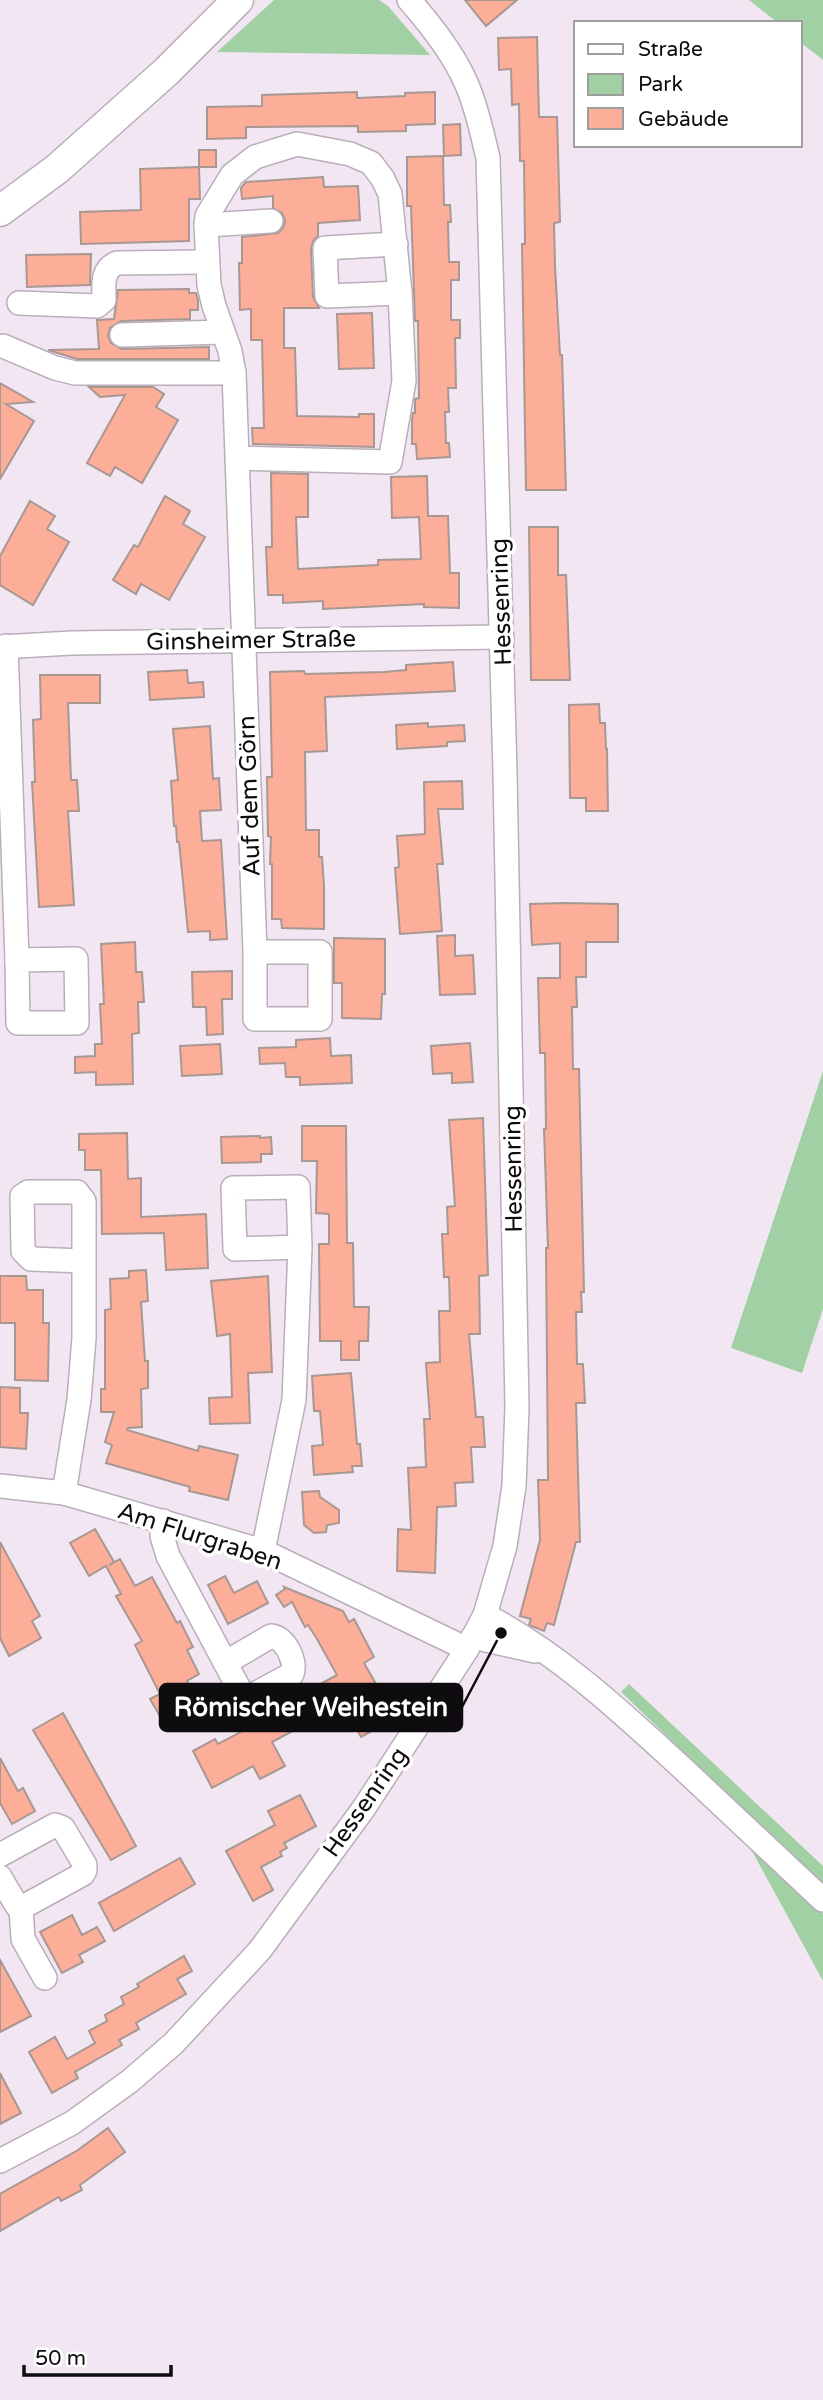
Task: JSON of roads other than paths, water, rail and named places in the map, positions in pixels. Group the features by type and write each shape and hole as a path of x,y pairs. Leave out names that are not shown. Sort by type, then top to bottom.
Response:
{"main road":[{"path":"0,211 57,169 167,71 238,0"}],"street":[{"name":"Hessenring","path":"0,2161 72,2123 131,2081 174,2043 260,1950 364,1808 470,1643 485,1615 505,1546 514,1486 517,1408 502,637 488,158 467,83 452,57 409,0"},
{"path":"237,458 390,462 404,381 396,244 390,194 383,178 370,163 350,154 297,144 255,157 232,175 207,216 206,225 271,221"},
{"name":"Auf dem Görn","path":"206,225 207,262 214,306 230,351 234,373 256,952"},
{"path":"396,244 325,248 327,296 400,293"},
{"path":"19,303 96,306 104,300 105,272 117,262 207,262"},
{"path":"122,335 223,332"},
{"path":"3,346 55,368 75,373 234,373"},
{"name":"Ginsheimer Straße","path":"3,647 72,643 502,637"},
{"path":"3,647 17,960"},
{"path":"263,1552 295,1400 300,1247"},
{"path":"64,1493 79,1400 85,1338 84,1261"},
{"name":"Am Flurgraben","path":"0,1486 64,1493 163,1521 263,1552 470,1643 549,1655"},
{"path":"163,1521 162,1536 168,1556 225,1663"},
{"path":"485,1615 549,1655 605,1697 823,1900"},
{"path":"0,1855 59,1825 85,1865 83,1874 21,1908"},
{"path":"0,1877 17,1906 21,1908"},
{"path":"21,1908 23,1939 44,1978"}],"place":[{"name":"Römischer Weihestein","path":"501,1633"}]}
